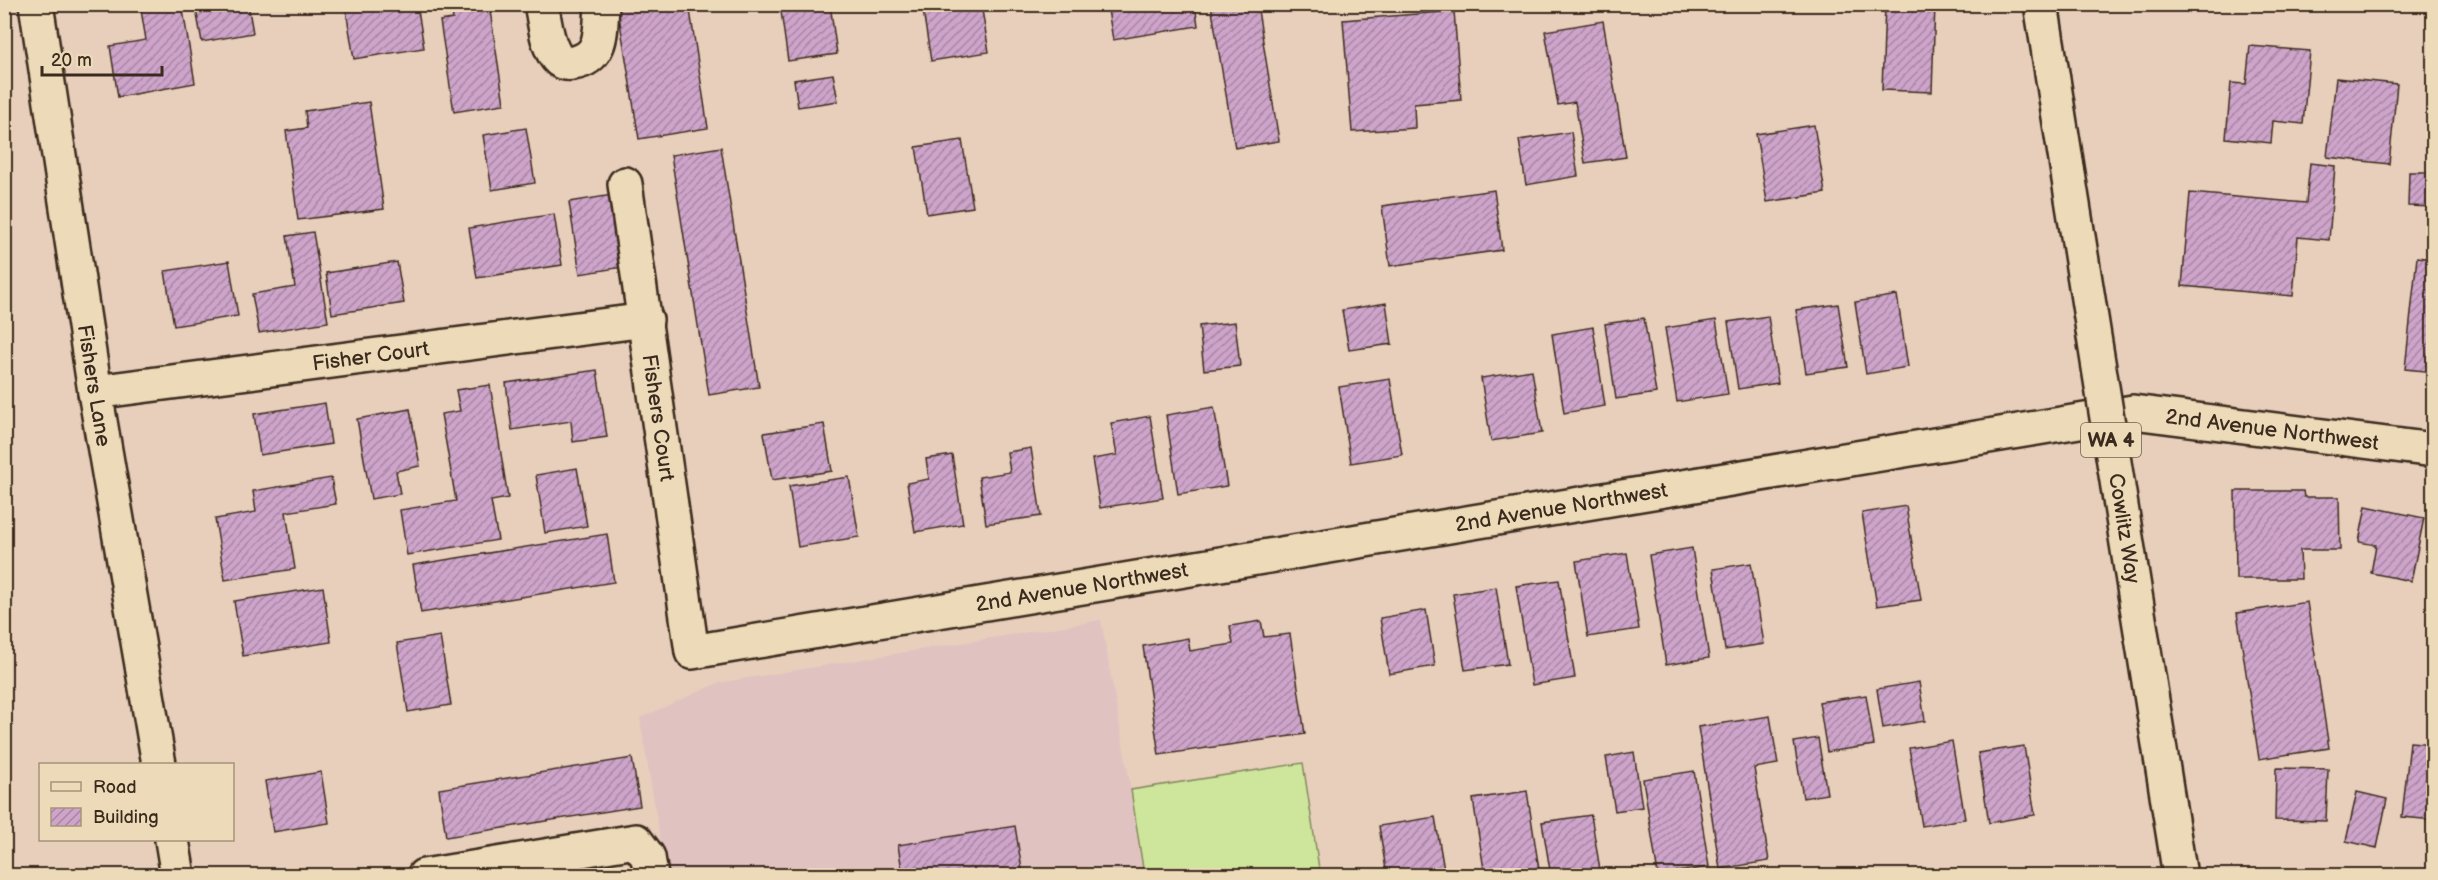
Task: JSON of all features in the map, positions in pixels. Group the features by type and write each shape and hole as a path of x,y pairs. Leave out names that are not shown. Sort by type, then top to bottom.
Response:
{"street":[{"name":"Fishers Lane","path":"36,4 95,392 159,763"},
{"path":"541,4 550,45 557,59 566,64 584,61 596,52 602,4"},
{"name":"Cowlitz Way","path":"2041,4 2180,876"},
{"name":"Fishers Court","path":"626,184 692,652"},
{"name":"Fisher Court","path":"95,392 646,320"},
{"name":"2nd Avenue Northwest","path":"692,652 2133,412 2433,450"},
{"path":"172,841 178,876"},
{"path":"432,875 636,841 648,856 651,876"}],"shaded area":[{"path":"1101,620 1131,790 1303,763 1320,875 666,875 640,718 718,683"}],"green space":[{"path":"1303,763 1320,875 1144,875 1131,790"}],"building":[{"path":"140,4 182,4 195,83 118,97 110,46 146,40"},
{"path":"195,4 248,4 253,33 202,42"},
{"path":"345,4 417,4 424,48 354,59"},
{"path":"451,4 489,4 504,104 454,112 440,21 453,19"},
{"path":"617,4 689,4 708,128 639,139"},
{"path":"780,4 830,4 837,54 788,61"},
{"path":"922,4 981,4 989,52 931,61"},
{"path":"1107,4 1195,4 1198,26 1113,40"},
{"path":"1257,4 1279,141 1235,148 1211,5"},
{"path":"1885,4 1935,4 1932,92 1882,90"},
{"path":"1454,11 1461,100 1414,104 1415,128 1352,132 1343,20"},
{"path":"1603,21 1626,157 1585,163 1575,102 1558,105 1545,31"},
{"path":"2250,46 2310,51 2303,124 2273,121 2271,143 2226,138 2231,83 2246,84"},
{"path":"833,74 838,101 798,107 794,80"},
{"path":"2336,78 2397,84 2389,164 2327,157"},
{"path":"369,102 384,209 298,220 286,131 307,128 305,111"},
{"path":"1814,125 1825,193 1767,202 1756,134"},
{"path":"526,128 535,183 492,190 483,135"},
{"path":"1571,132 1578,176 1526,185 1519,140"},
{"path":"962,140 973,207 927,214 916,147"},
{"path":"721,147 759,387 709,395 671,155"},
{"path":"2310,163 2335,166 2329,240 2298,237 2293,296 2182,286 2190,193 2306,203"},
{"path":"2409,172 2434,172 2434,207 2408,206"},
{"path":"1494,190 1502,250 1390,266 1382,206"},
{"path":"612,195 623,267 580,274 569,202"},
{"path":"554,214 562,265 477,278 469,228"},
{"path":"313,232 328,322 259,333 252,294 295,287 287,236"},
{"path":"2417,257 2434,259 2434,372 2405,369"},
{"path":"229,261 238,316 174,326 165,271"},
{"path":"397,262 404,303 332,314 326,273"},
{"path":"1897,295 1908,367 1866,374 1855,302"},
{"path":"1386,303 1392,344 1349,350 1342,310"},
{"path":"1838,304 1848,367 1806,373 1796,310"},
{"path":"1768,316 1778,383 1738,389 1728,322"},
{"path":"1644,318 1656,393 1616,399 1605,324"},
{"path":"1716,320 1728,394 1677,402 1665,328"},
{"path":"1235,322 1240,366 1204,370 1199,326"},
{"path":"1593,327 1605,406 1564,413 1552,334"},
{"path":"597,370 607,437 573,442 571,421 512,430 506,383"},
{"path":"1532,370 1542,433 1491,441 1481,378"},
{"path":"1390,379 1402,455 1351,463 1339,387"},
{"path":"490,385 508,498 491,501 498,540 407,555 400,510 456,501 441,414 460,411 456,390"},
{"path":"325,403 331,444 260,455 254,414"},
{"path":"1214,407 1227,486 1178,494 1166,415"},
{"path":"410,409 420,466 396,471 400,494 371,499 357,419"},
{"path":"1150,416 1163,498 1100,508 1092,459 1117,455 1111,423"},
{"path":"824,424 832,471 772,480 764,433"},
{"path":"1031,448 1041,516 986,524 979,477 1010,472 1007,452"},
{"path":"952,455 963,524 915,532 907,483 929,479 926,459"},
{"path":"577,468 587,526 545,533 536,475"},
{"path":"849,477 859,537 798,547 789,486"},
{"path":"331,478 336,504 286,512 295,569 225,580 215,519 256,512 253,491"},
{"path":"2235,491 2303,491 2304,497 2339,497 2340,550 2300,550 2301,579 2236,579"},
{"path":"1906,506 1921,600 1877,606 1862,513"},
{"path":"2366,506 2424,518 2411,581 2371,573 2376,545 2359,542"},
{"path":"607,534 614,582 421,613 413,565"},
{"path":"1692,548 1709,658 1666,665 1649,555"},
{"path":"1627,553 1639,629 1588,637 1576,561"},
{"path":"1751,563 1764,644 1725,650 1713,569"},
{"path":"1559,580 1575,678 1532,685 1516,586"},
{"path":"323,587 331,642 243,656 234,601"},
{"path":"1496,587 1508,664 1465,670 1453,594"},
{"path":"2307,602 2329,748 2259,759 2237,613"},
{"path":"1426,610 1435,666 1389,674 1380,618"},
{"path":"1261,621 1264,637 1290,634 1305,734 1159,755 1143,646 1188,638 1190,651 1233,644 1230,626"},
{"path":"440,636 451,705 408,712 397,643"},
{"path":"1919,682 1925,721 1883,728 1877,689"},
{"path":"1866,695 1874,745 1827,752 1819,702"},
{"path":"1770,716 1778,764 1754,768 1769,861 1720,869 1698,727"},
{"path":"1818,738 1827,794 1803,798 1794,742"},
{"path":"1952,741 1965,819 1922,826 1909,748"},
{"path":"2410,742 2434,744 2434,820 2402,817"},
{"path":"2024,746 2035,815 1989,823 1978,753"},
{"path":"1634,752 1642,807 1615,811 1606,757"},
{"path":"632,758 640,806 446,837 439,789"},
{"path":"2276,768 2328,769 2326,821 2275,820"},
{"path":"1694,771 1709,867 1658,875 1643,779"},
{"path":"321,772 329,823 273,832 265,781"},
{"path":"1527,791 1540,876 1485,876 1473,799"},
{"path":"2357,792 2387,799 2377,848 2346,841"},
{"path":"1591,815 1601,876 1551,876 1542,822"},
{"path":"1435,817 1445,876 1387,876 1379,826"},
{"path":"1015,826 1023,876 903,876 898,845"}]}
